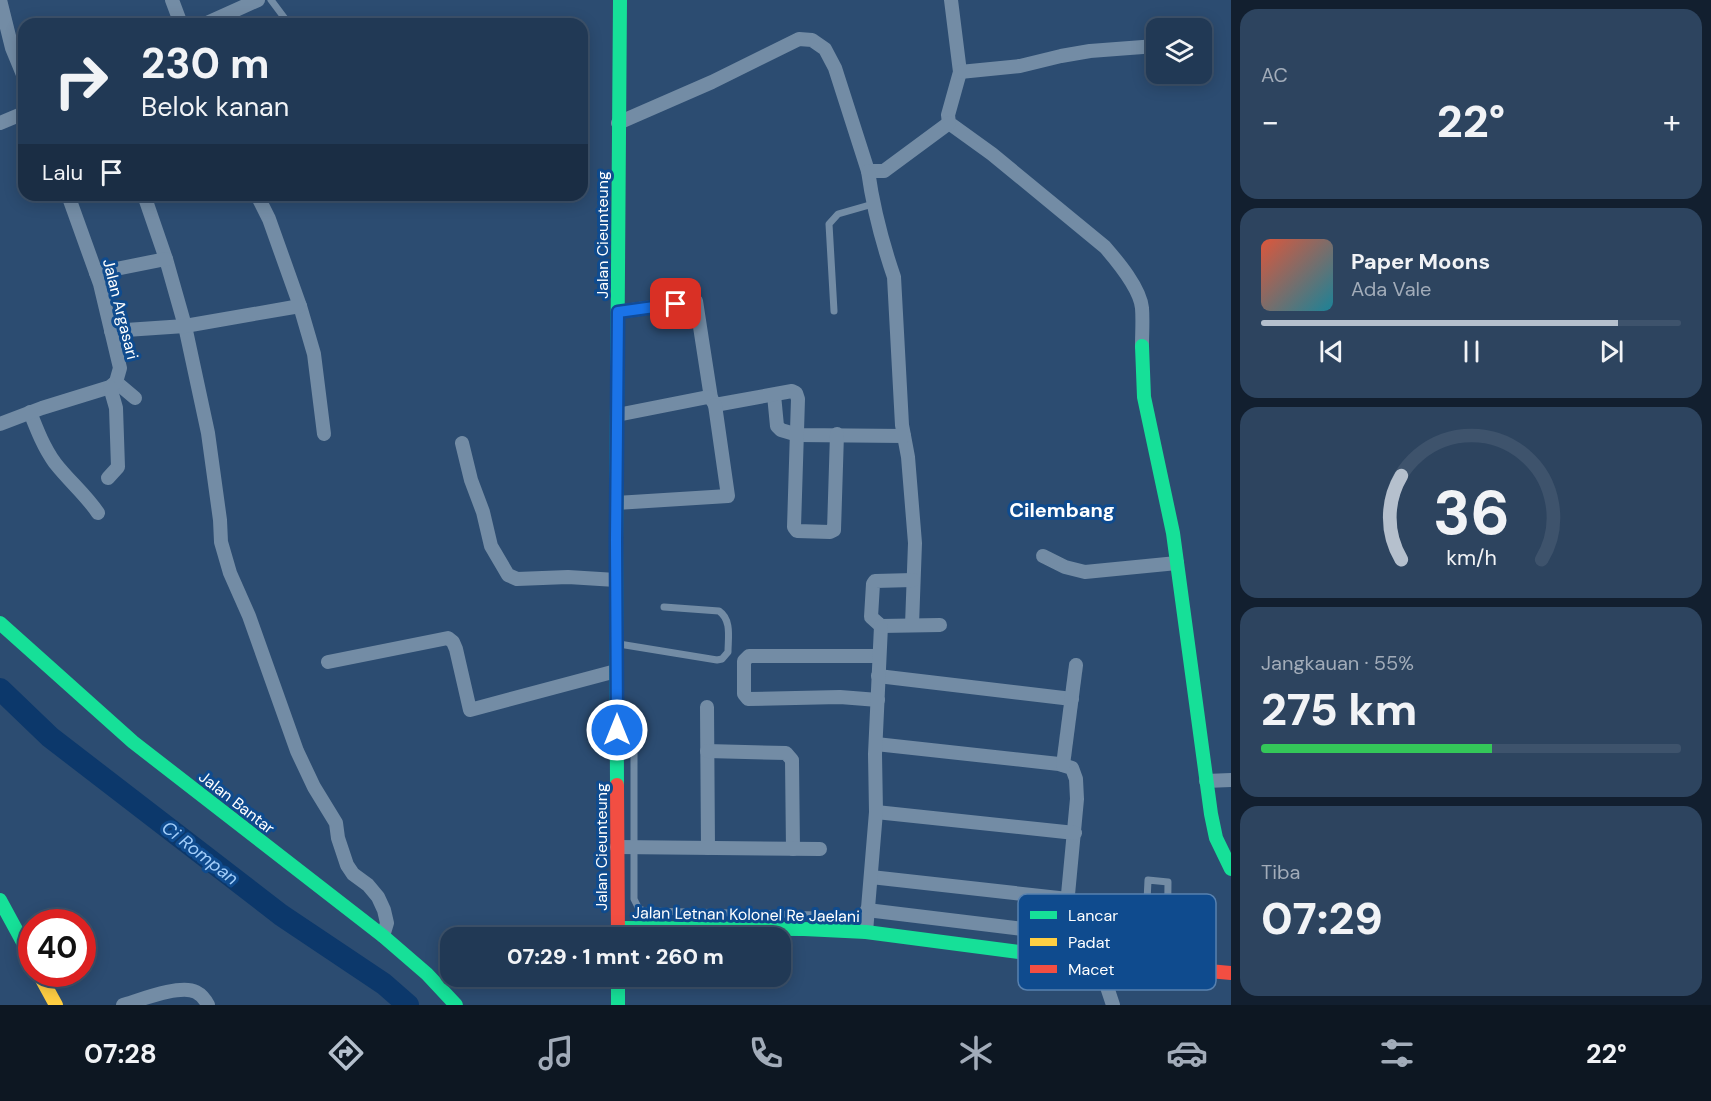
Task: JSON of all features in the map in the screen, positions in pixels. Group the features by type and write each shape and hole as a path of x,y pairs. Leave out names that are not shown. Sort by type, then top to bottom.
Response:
{"street":[{"path":"0,0 5,43 18,66"},
{"path":"172,0 179,18"},
{"path":"218,18 258,0"},
{"name":"Jalan Cieunteung","path":"618,927 616,503 620,0"},
{"path":"951,0 960,72 948,115 949,123 992,154 1105,247 1132,283 1142,305 1144,397 1173,533 1206,781 1216,838 1231,869"},
{"path":"618,123 712,82 800,39 812,40 825,50 835,68 868,171 885,254 894,277 904,436 908,457 915,543 912,625"},
{"path":"960,72 1020,66 1090,51 1146,47"},
{"path":"0,123 18,116"},
{"path":"868,171 884,171 949,123"},
{"name":"Jalan Argasari","path":"70,201 96,273 120,368 113,384 118,467 108,478"},
{"path":"146,201 185,326 208,433 221,542 230,573 249,616 297,751 314,787 328,806 336,823 338,838 347,864 353,874 368,885 378,897 384,910 387,923 383,936"},
{"path":"260,201 269,219 300,306 314,354 324,434"},
{"path":"96,273 166,259"},
{"path":"616,503 728,496 696,301 618,312"},
{"path":"111,331 185,326 300,306"},
{"path":"0,424 113,384 135,398"},
{"path":"617,416 713,401 796,393 798,435 795,530 797,531 830,532 834,530 837,434"},
{"path":"774,395 777,428 798,435 904,436"},
{"path":"30,412 39,435 54,461 89,499 98,513"},
{"path":"462,443 491,546 508,575 517,579 568,577 616,580"},
{"path":"1043,556 1065,567 1085,572 1177,563"},
{"path":"913,580 879,579 874,582 871,615 873,620 881,626 940,625"},
{"name":"Jalan Bantar","path":"0,623 133,742 383,936 427,974 456,1005"},
{"path":"866,932 876,812 876,744 881,626"},
{"path":"328,662 448,638 456,649 470,710 616,671"},
{"path":"878,700 840,697 748,699 744,694 744,661 749,656 879,656"},
{"path":"1063,765 1076,666"},
{"path":"879,676 1072,699"},
{"path":"707,707 708,848"},
{"path":"876,744 1063,765 1072,768 1076,778 1075,833 1069,894"},
{"path":"707,751 786,753 792,760 793,849"},
{"path":"1206,781 1231,780"},
{"path":"876,812 1075,833"},
{"path":"617,847 820,849"},
{"path":"872,877 1023,894"},
{"path":"0,900 18,933"},
{"path":"867,910 1018,928"},
{"name":"Jalan Letnan Kolonel Re Jaelani","path":"791,930 866,932 1018,952"},
{"name":"Jalan Letnan Kolonel Re Jaelani","path":"1216,971 1231,973"},
{"path":"46,987 56,1005"},
{"path":"618,987 618,1005"},
{"path":"123,1005 184,989 195,991 204,997 208,1005"},
{"path":"1108,990 1113,1005"}],"lane":[{"path":"271,0 284,18"},
{"path":"834,311 829,224 838,214 873,204"},
{"path":"616,644 717,660 722,659 728,652 727,619 719,611 664,607"},
{"path":"616,707 625,707 629,710 634,726 634,899 639,909 720,914 818,915 822,919 825,930"},
{"path":"1147,894 1148,880 1168,882 1168,894"}],"waterway":[{"name":"Ci Rompan","path":"0,689 50,737 281,915 384,984 408,1005"}],"traffic: fast":[{"path":"617,785 616,540 620,0"},
{"path":"1142,346 1144,397 1173,533 1211,814 1216,838 1231,869"},
{"path":"0,623 133,742 383,936 427,974 456,1005"},
{"path":"0,900 18,933"},
{"path":"791,929 866,932 1018,952"},
{"path":"618,987 618,1005"}],"traffic: slow":[{"path":"46,987 56,1005"}],"traffic: jam":[{"path":"617,785 618,927"},
{"path":"1216,972 1231,973"}],"district":[{"name":"Cilembang","path":"1062,510"}],"route":[{"path":"617,730 618,312 676,304"}]}
